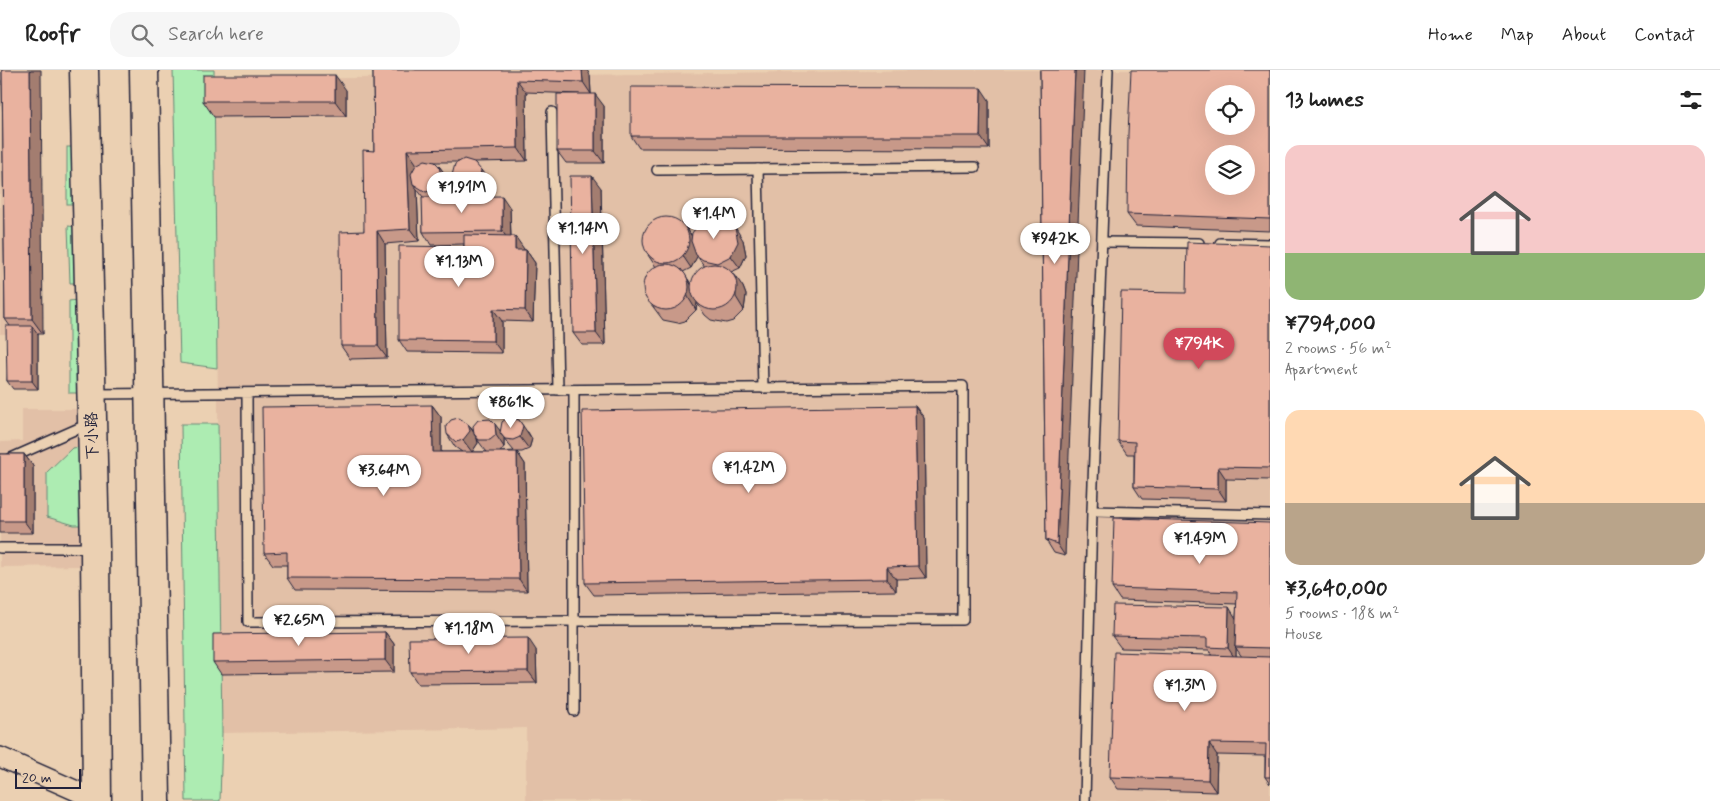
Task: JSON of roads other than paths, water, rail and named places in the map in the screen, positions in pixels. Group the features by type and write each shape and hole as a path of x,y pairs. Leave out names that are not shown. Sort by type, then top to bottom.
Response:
{"main road":[{"name":"下小路","path":"84,70 95,548 97,801"},
{"path":"144,70 156,801"}],"street":[{"path":"0,757 97,801"}],"lane":[{"path":"1085,801 1092,511 1108,70"},
{"path":"552,112 558,390"},
{"path":"657,170 975,167"},
{"path":"758,169 762,388"},
{"path":"1102,242 1270,244"},
{"path":"90,394 963,386 963,620 248,622 247,393"},
{"path":"574,390 574,711"},
{"path":"1,463 91,423"},
{"path":"1092,511 1270,515"},
{"path":"0,548 95,548"}]}
